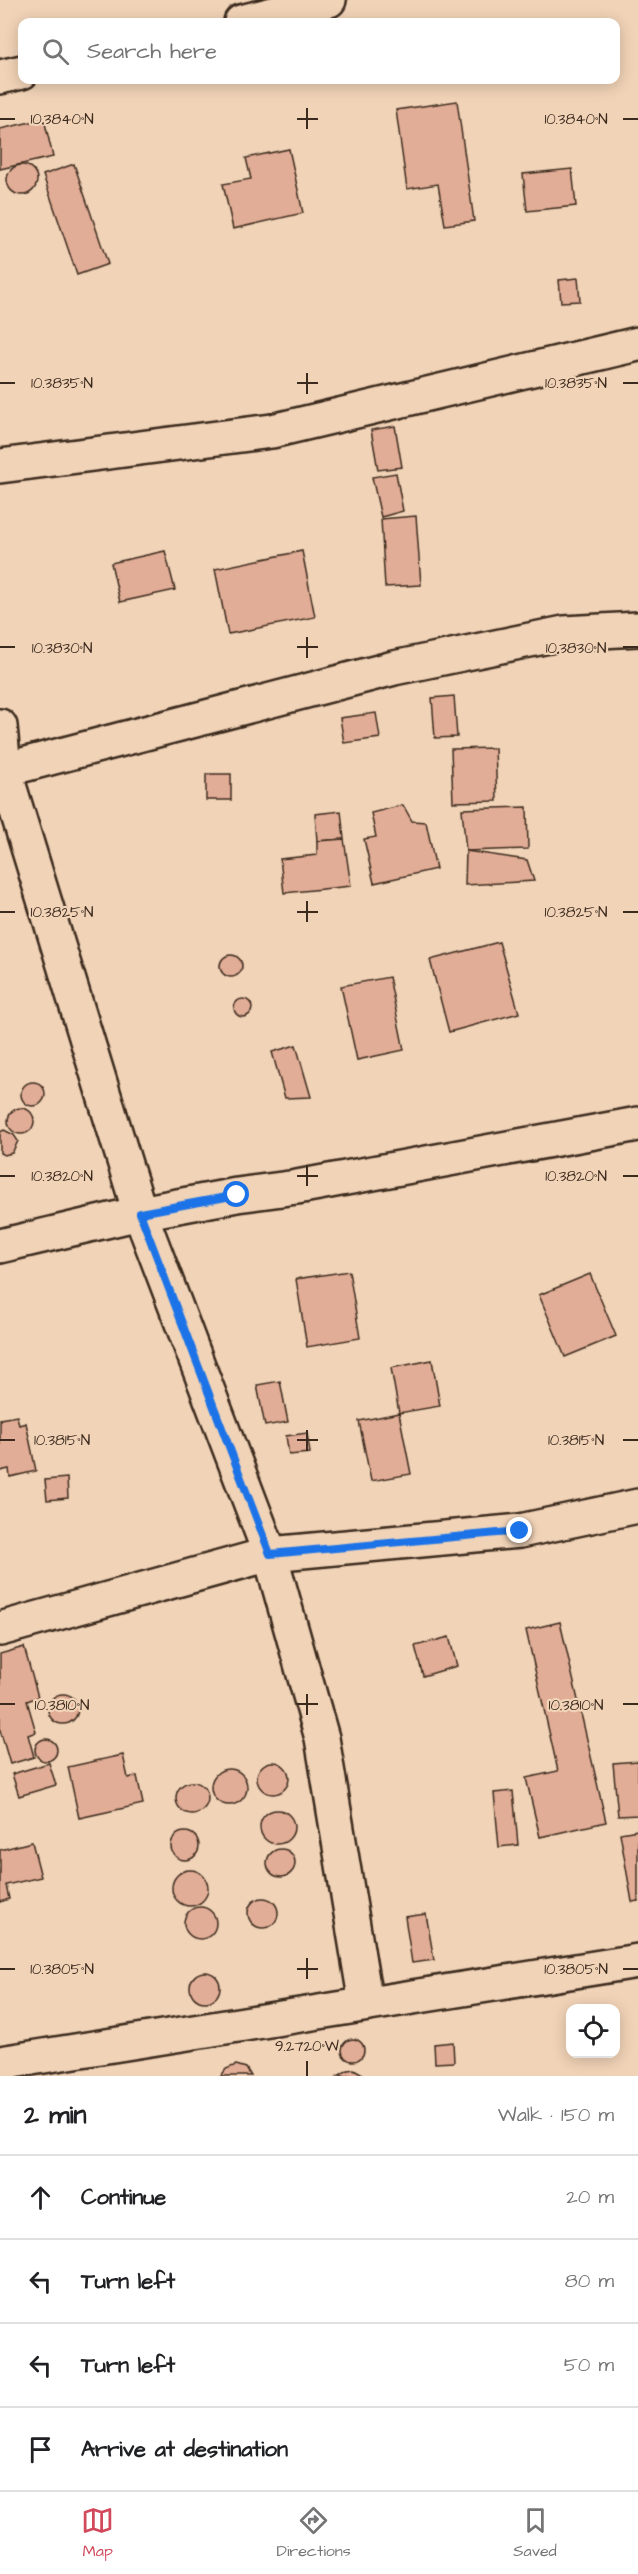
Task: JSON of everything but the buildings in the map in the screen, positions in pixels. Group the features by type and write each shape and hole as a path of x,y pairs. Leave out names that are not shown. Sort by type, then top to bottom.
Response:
{"street":[{"path":"257,18 329,0"},
{"path":"0,76 18,73"},
{"path":"0,466 272,431 638,344"},
{"path":"2,770 394,669 564,633 638,629"},
{"path":"0,726 2,770 140,1213 270,1554 322,1738 366,2004"},
{"path":"0,1246 140,1213 237,1195 297,1187 638,1124"},
{"path":"0,1629 270,1554 520,1531 638,1506"},
{"path":"0,2063 638,1961"}],"route":[{"path":"237,1195 140,1213 270,1554 520,1531"}]}
